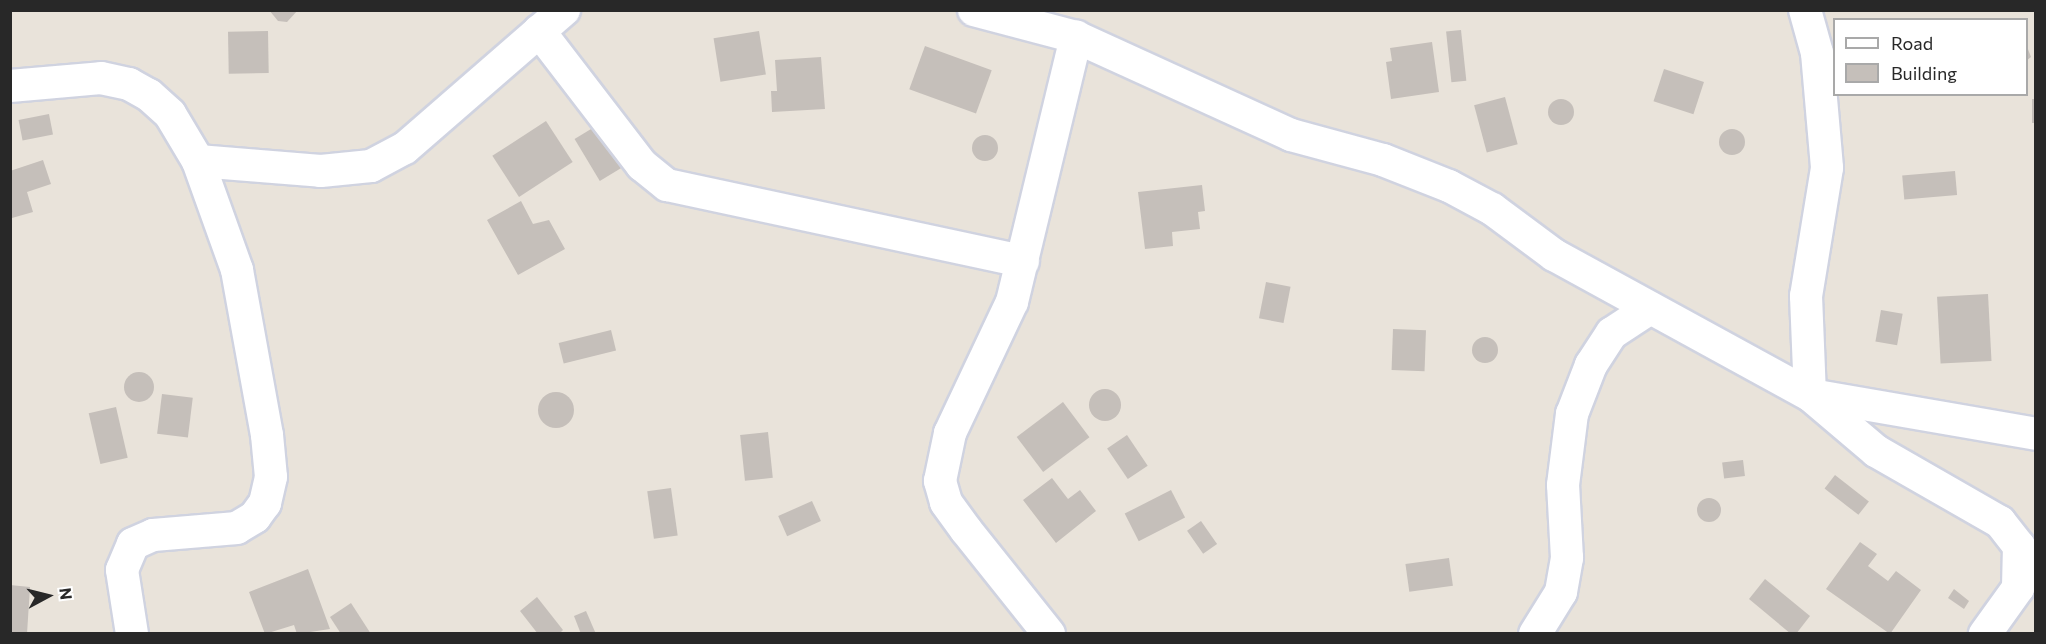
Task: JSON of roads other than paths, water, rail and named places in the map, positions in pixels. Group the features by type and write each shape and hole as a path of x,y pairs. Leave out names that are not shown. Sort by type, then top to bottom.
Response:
{"street":[{"path":"198,161 321,171 371,166 422,134 564,10"},
{"path":"974,10 1076,37 1291,135 1383,160 1449,186 1492,209 1554,255 1810,394 1876,451 2000,522 2019,546 2026,593 1984,633"},
{"path":"1805,10 1817,53 1827,168 1806,296 1810,394"},
{"path":"539,31 642,165 667,185 1023,261"},
{"path":"1049,633 966,530 946,502 940,481 950,433 1012,302 1076,37"},
{"path":"10,86 101,78 129,84 149,94 170,114 198,161 237,270 271,477 265,503 255,517 237,528 153,535 133,544 122,570 132,633"},
{"path":"1535,633 1561,592 1567,558 1563,485 1572,414 1591,365 1612,333 1650,308"},
{"path":"1810,394 2036,434"}]}
